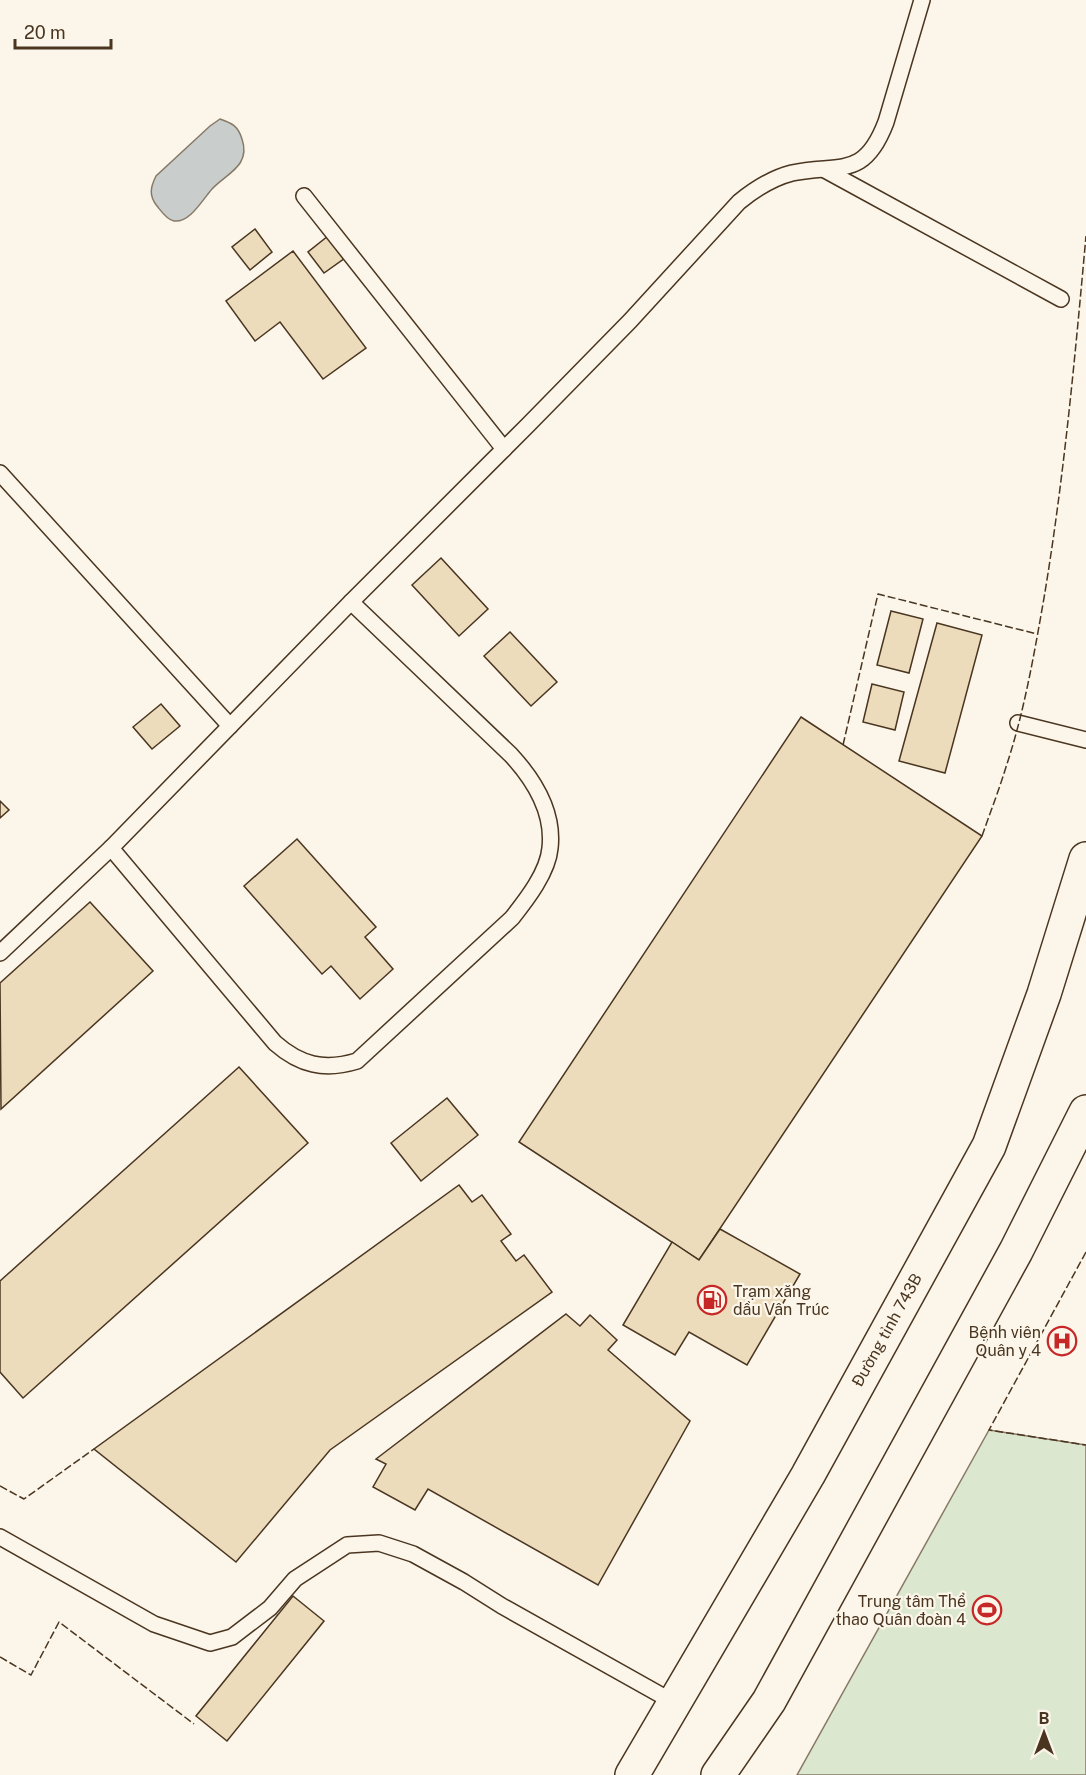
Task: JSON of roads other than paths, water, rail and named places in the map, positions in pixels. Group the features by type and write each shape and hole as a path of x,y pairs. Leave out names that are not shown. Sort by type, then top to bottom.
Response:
{"main road":[{"name":"Đường tỉnh 743B","path":"632,1775 808,1475 989,1146 1044,994 1086,859"},
{"path":"718,1775 775,1690 1016,1251 1086,1112"}],"lane":[{"path":"0,952 111,848 630,321 740,202 755,189 772,180 791,173 843,168 858,162 871,152 880,138 922,0"},
{"path":"825,170 1062,299"},
{"path":"304,196 504,449"},
{"path":"0,473 230,726"},
{"path":"111,848 274,1043 286,1053 315,1065 343,1065 357,1061 512,918 527,899 550,849 547,816 534,784 511,756 351,602"},
{"path":"1018,723 1086,740"},
{"path":"0,1538 154,1624 210,1643 232,1638 270,1608 295,1579 347,1545 379,1543 413,1554 675,1703"}],"place":[{"name":"Trạm xăng dầu Vân Trúc","path":"712,1300"},
{"name":"Bệnh viên Quân y 4","path":"1062,1341"},
{"name":"Trung tâm Thể thao Quân đoàn 4","path":"987,1610"}]}
